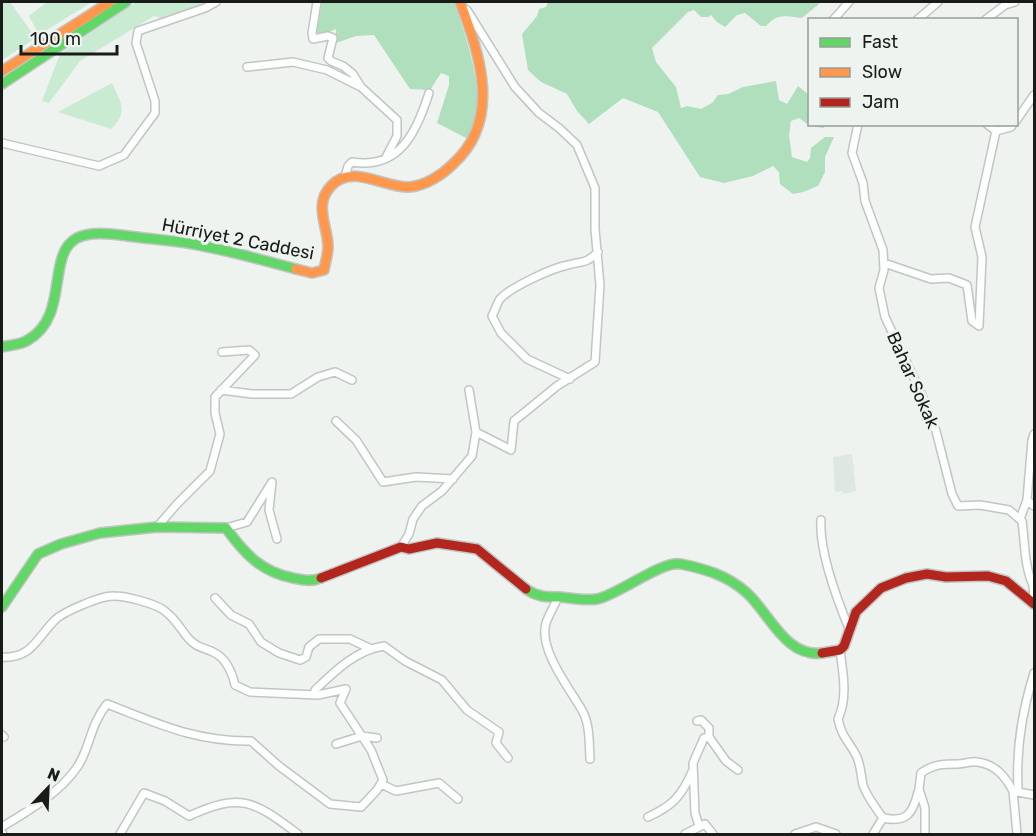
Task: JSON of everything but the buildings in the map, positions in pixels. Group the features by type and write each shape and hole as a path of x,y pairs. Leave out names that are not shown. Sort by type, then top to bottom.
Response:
{"main road":[{"path":"2,71 110,2"},
{"path":"2,84 126,2"},
{"path":"345,177 354,176 400,187 411,187 435,178 455,165 464,155 477,130 482,114 484,94 480,64 461,2"},
{"name":"Hürriyet 2 Caddesi","path":"2,347 13,346 35,338 47,326 57,294 65,249 75,239 103,234 189,243 312,273 324,270 328,248 320,212 322,203 335,182 345,177"},
{"path":"2,607 38,554 100,532 157,527 225,528 239,546 261,567 282,576 312,581 401,548 409,549 437,543 477,549 536,596 597,599 675,563 718,573 747,593 783,636 799,650 814,654 840,650 844,646 856,612 881,588 906,578 927,574 946,577 988,576 1006,581 1035,604"}],"street":[{"path":"2,143 99,166 124,155 155,112 155,101 136,43 138,31 216,2"},
{"path":"317,2 313,39 328,36 333,38 328,58 353,74 362,87 398,120 397,136 385,159"},
{"path":"461,2 515,87 539,113 577,145 595,188 595,229 600,285 596,362 557,386 514,421 511,450 476,432"},
{"path":"835,18 849,2"},
{"path":"919,18 938,2"},
{"path":"988,18 1005,5 1015,2"},
{"path":"247,67 293,62 327,70 362,87"},
{"path":"345,177 348,166 352,162 372,163 396,154 420,122 429,93"},
{"path":"1018,120 1035,95"},
{"name":"Bahar Sokak","path":"858,126 852,153 863,183 865,201 883,250 884,270 879,288 885,317 936,430 952,494 958,506 980,505 1009,510 1020,519"},
{"path":"990,126 996,131"},
{"path":"996,131 1009,126"},
{"path":"884,263 931,279 949,278 967,285 972,321 979,326 982,257 975,227 996,131"},
{"path":"570,379 527,360 501,333 492,316 501,299 516,288 569,264 586,263 598,252"},
{"path":"157,527 210,471 220,434 215,412 215,397 255,355 249,350 222,352"},
{"path":"221,390 252,394 291,393 318,377 335,372 352,380"},
{"path":"401,548 409,534 413,519 422,506 442,491 472,456 476,432 469,390"},
{"path":"336,421 356,440 383,482 416,477 453,478"},
{"path":"1035,434 1032,440 1027,500 1020,519 1026,548 1026,569 1034,584 1035,599"},
{"path":"225,528 247,522 272,482 269,510 277,539"},
{"path":"1027,500 1035,506"},
{"path":"821,520 820,537 840,606 850,631"},
{"path":"2,657 15,658 28,651 57,618 75,608 112,595 160,608 175,619 184,634 197,647 215,653 232,670 235,685 250,692 318,695 346,689 340,704 371,750 383,780 361,807 330,804 279,766 251,741 229,741 164,728 107,704 97,716 78,766 60,787 2,826"},
{"path":"558,597 546,625 546,638 550,654 567,690 583,713 589,732 590,759"},
{"path":"215,598 231,615 249,624 261,642 279,653 300,660 306,657 309,647 319,639 350,639 369,648"},
{"path":"318,695 315,690 338,668 369,648 384,646 405,662 442,680 467,710 499,732 496,743 508,758"},
{"path":"840,650 844,677 844,708 838,719 842,735 854,751 860,765 863,784 883,818 895,820 908,816 915,805 921,773 928,768 941,763 960,764 976,761 991,765 1000,772 1013,790 1017,834"},
{"path":"1013,790 1018,788 1018,744 1024,704 1035,673"},
{"path":"697,722 701,720 709,728 709,736 726,761 738,770"},
{"path":"336,744 362,736 377,738"},
{"path":"709,736 704,738 693,763 693,770 695,813 702,825 713,834"},
{"path":"648,817 667,808 684,791 693,770"},
{"path":"381,784 396,791 439,783 458,799"},
{"path":"919,789 925,808 925,834"},
{"path":"1013,790 1035,795"},
{"path":"120,834 144,793 165,801 189,816 212,806 232,801 255,806 274,816 298,834"},
{"path":"873,834 883,818"},
{"path":"685,834 702,825"},
{"path":"702,825 718,834"},
{"path":"795,834 816,827 836,834"}],"shaded area":[{"path":"852,454 856,491 843,494 843,491 835,492 833,457"}],"green space":[{"path":"2,2 10,2 36,38 2,60"},
{"path":"47,2 92,2 39,35 29,16"},
{"path":"136,2 209,2 163,19 154,16 80,61 49,103 42,101 60,54"},
{"path":"322,2 454,2 476,78 477,113 468,139 437,123 449,85 449,76 441,73 430,90 410,89 374,35 356,36 336,43 336,29 319,36 317,32"},
{"path":"548,2 818,2 819,4 802,18 778,17 766,26 761,26 745,13 737,15 725,27 711,15 701,17 694,10 688,12 652,48 656,62 676,87 681,108 687,106 701,109 712,103 718,95 728,94 743,87 776,81 779,100 787,104 798,86 808,94 808,125 799,118 791,121 789,135 792,157 807,162 811,148 825,137 834,137 825,157 825,172 818,186 793,194 780,184 779,172 773,166 753,176 724,183 700,177 658,112 623,98 589,124 577,111 567,94 541,82 528,70 522,34 537,16 539,9 546,7"},
{"path":"112,83 122,112 111,129 58,112"}],"traffic: fast":[{"path":"2,84 126,2"},
{"path":"2,347 25,342 41,329 54,301 62,257 68,246 77,238 91,234 186,243 296,269"},
{"path":"2,607 38,554 61,544 100,533 157,527 226,528 240,546 262,566 282,575 304,580 321,578"},
{"path":"526,589 542,596 597,599 663,567 681,564 707,571 732,582 747,593 779,632 798,649 809,653 822,653"}],"traffic: slow":[{"path":"2,71 110,2"},
{"path":"296,269 312,273 324,270 328,247 323,201 331,186 339,179 358,176 399,186 415,186 444,172 468,147 478,128 482,107 482,86 474,43 460,2"}],"traffic: jam":[{"path":"321,578 401,547 409,549 437,543 477,549 526,589"},
{"path":"822,653 840,650 844,646 856,612 881,588 906,578 927,574 946,577 988,576 1006,581 1034,604"}]}
